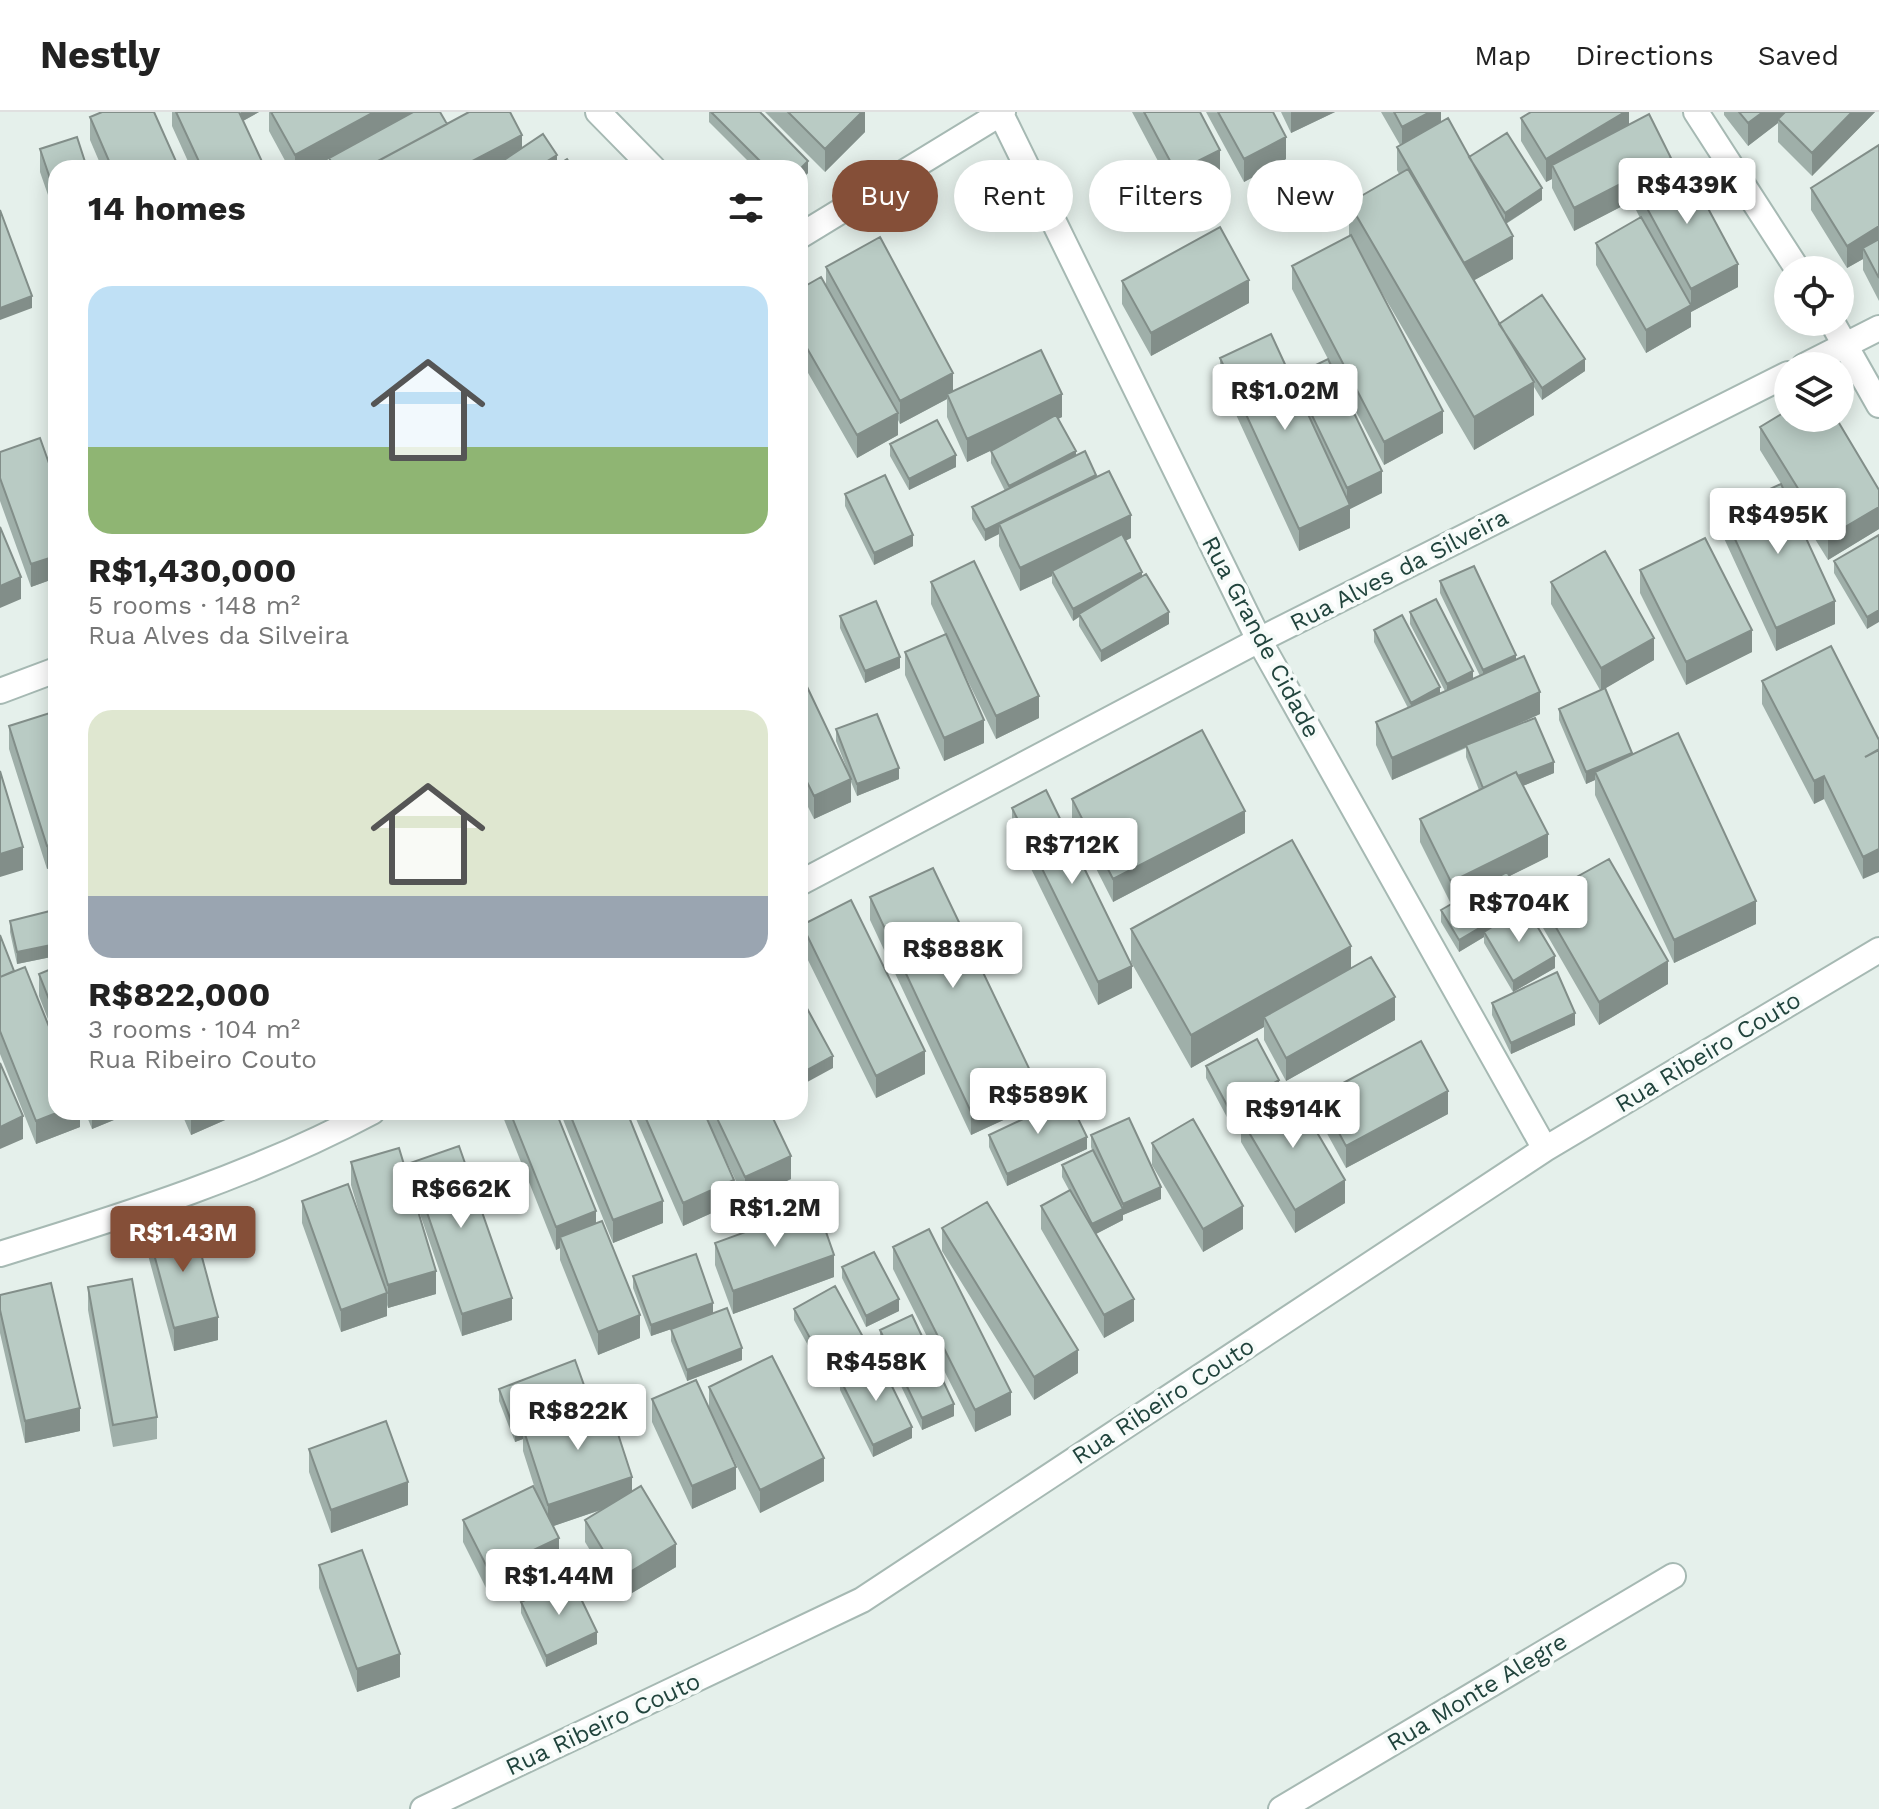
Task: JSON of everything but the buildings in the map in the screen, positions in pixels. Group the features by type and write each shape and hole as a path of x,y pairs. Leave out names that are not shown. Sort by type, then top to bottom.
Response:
{"street":[{"path":"598,112 645,160"},
{"path":"1696,112 1789,256"},
{"path":"808,231 1001,113"},
{"name":"Rua Grande Cidade","path":"1001,113 1259,640 1545,1149"},
{"path":"1832,352 1879,328"},
{"path":"1841,336 1879,405"},
{"name":"Rua Alves da Silveira","path":"808,879 1259,640 1774,381"},
{"path":"0,691 48,673"},
{"name":"Rua Ribeiro Couto","path":"423,1809 862,1600 1545,1149 1879,950"},
{"path":"0,1254 140,1211 323,1138 357,1120"},
{"name":"Rua Monte Alegre","path":"1281,1809 1673,1576"}]}
